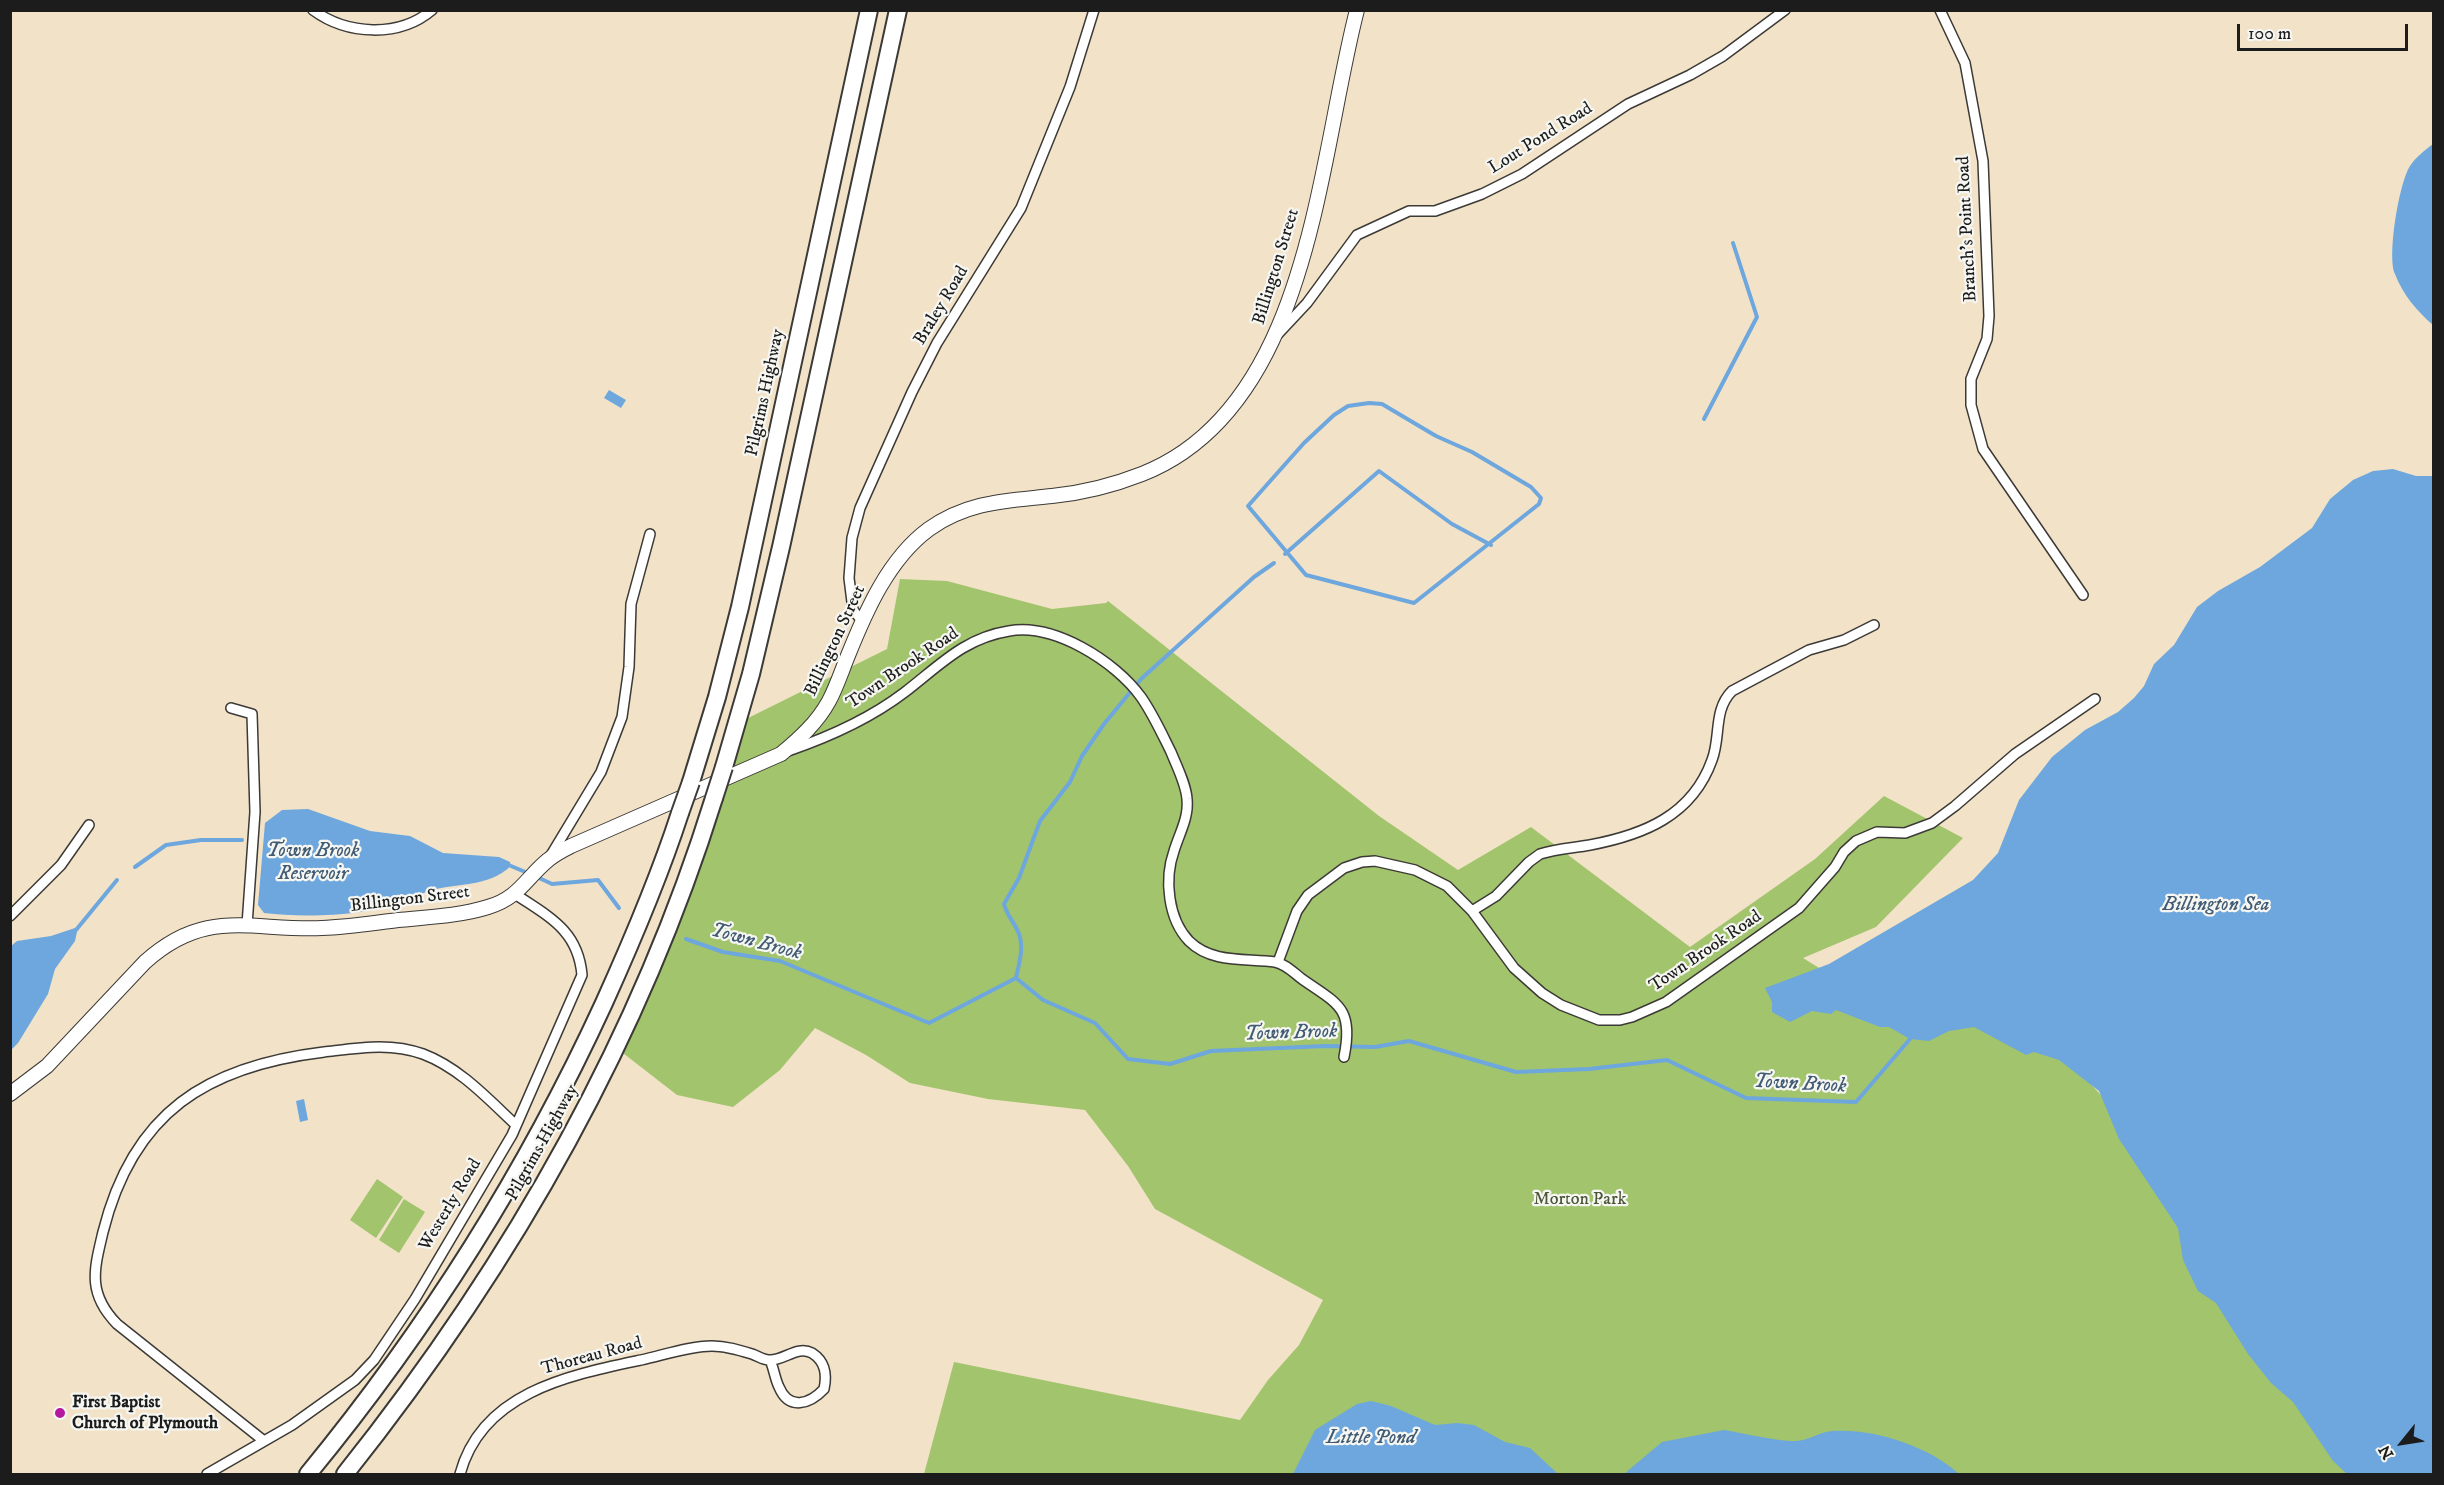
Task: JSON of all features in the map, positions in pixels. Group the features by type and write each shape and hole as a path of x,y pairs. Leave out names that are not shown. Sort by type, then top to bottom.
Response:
{"highway":[{"name":"Pilgrims Highway","path":"308,1474 358,1413 429,1315 518,1173 555,1106 624,960 670,844 717,697 740,607 869,10"},
{"name":"Pilgrims Highway","path":"345,1474 394,1413 462,1318 507,1246 568,1140 615,1047 666,932 697,853 752,674 898,10"}],"street":[{"path":"313,10 340,24 370,30 400,27 432,10"},
{"name":"Braley Road","path":"862,621 853,610 849,578 852,538 860,508 912,392 937,343 1020,208 1070,87 1094,10"},
{"name":"Billington Street","path":"10,1094 47,1066 125,982 159,949 174,939 216,925 320,928 458,914 494,905 519,891 545,863 600,832 781,754 805,733 829,700 862,621 883,584 908,548 918,538 943,520 973,507 1062,495 1142,474 1171,460 1201,437 1232,405 1255,374 1276,336 1304,250 1357,10"},
{"name":"Branch's Point Road","path":"1940,10 1965,63 1983,161 1989,316 1987,339 1971,379 1971,405 1983,449 2083,595"},
{"name":"Lout Pond Road","path":"1276,336 1307,303 1357,235 1409,211 1435,212 1482,194 1522,174 1628,104 1690,75 1722,56 1783,11"},
{"path":"545,863 601,772 622,717 632,604 650,534"},
{"path":"1472,911 1496,896 1529,862 1540,855 1626,837 1649,829 1665,820 1690,796 1707,772 1714,754 1720,710 1725,698 1732,691 1809,650 1844,640 1874,625"},
{"name":"Town Brook Road","path":"781,754 827,736 889,702 954,651 975,641 1010,631 1034,630 1061,638 1104,663 1129,682 1140,695 1165,739 1187,796 1188,810 1170,866 1170,894 1177,922 1190,941 1212,954 1234,959 1278,962 1297,911 1304,900 1328,878 1358,862 1375,861 1426,875 1447,886 1472,911 1514,968 1542,993 1561,1005 1590,1017 1608,1021 1643,1013 1666,1002 1799,908 1835,867 1844,852 1856,841 1878,831 1905,832 1932,823 2015,754 2095,699"},
{"path":"231,708 252,714 255,812 247,925"},
{"path":"10,916 61,865 89,825"},
{"name":"Westerly Road","path":"207,1474 291,1425 355,1380 374,1360 415,1299 516,1125 582,975 580,956 573,941 519,891"},
{"path":"1278,962 1331,998 1345,1017 1347,1040 1344,1057"},
{"path":"264,1441 117,1324 103,1306 95,1289 94,1273 97,1256 113,1198 131,1159 156,1124 195,1091 239,1070 272,1060 306,1054 378,1046 411,1050 438,1061 467,1080 516,1125"},
{"name":"Thoreau Road","path":"460,1474 470,1450 492,1420 515,1401 552,1382 597,1369 711,1346 734,1348 770,1360"},
{"path":"798,1351 813,1354 826,1372 824,1389 809,1402 799,1404 789,1400 779,1387 770,1360 798,1351"}],"green space":[{"name":"Morton Park","path":"900,579 947,581 1052,609 1108,601 1379,816 1458,870 1531,827 1690,947 1815,859 1884,796 1963,838 1876,927 1803,958 1855,990 1914,1005 2068,1059 2110,1105 2388,1474 924,1474 954,1362 1240,1420 1268,1380 1299,1345 1323,1300 1155,1209 1128,1166 1085,1110 988,1099 910,1083 866,1055 815,1028 780,1070 733,1107 677,1095 619,1050 659,959 728,728 887,649"},
{"path":"377,1179 403,1197 376,1238 350,1220"},
{"path":"404,1199 425,1212 399,1253 379,1240"}],"water":[{"path":"2433,144 2433,325 2402,289 2395,274 2392,252 2395,220 2406,175 2415,160"},
{"path":"609,390 626,400 621,408 604,398"},
{"name":"Billington Sea","path":"2393,469 2416,476 2434,476 2434,1474 2347,1474 2333,1461 2293,1402 2271,1383 2248,1354 2216,1303 2198,1291 2183,1260 2178,1228 2119,1139 2099,1091 2059,1060 2034,1052 2026,1055 1974,1027 1949,1031 1929,1041 1910,1039 1889,1027 1880,1027 1836,1010 1831,1014 1812,1011 1790,1022 1772,1012 1772,1002 1765,988 1829,964 1973,880 1998,853 2019,800 2052,757 2085,730 2118,712 2134,698 2144,686 2154,664 2174,645 2197,607 2218,591 2260,567 2312,528 2330,499 2353,480 2373,471"},
{"name":"Town Brook Reservoir","path":"308,809 370,831 410,836 443,853 499,857 510,862 511,866 492,878 429,891 389,907 354,913 316,915 264,913 258,905 265,823 282,810"},
{"path":"78,927 75,941 55,969 48,994 18,1043 11,1050 11,946 17,941 51,936"},
{"path":"304,1099 308,1120 300,1122 296,1101"},
{"name":"Little Pond","path":"1371,1401 1391,1406 1435,1425 1457,1423 1474,1425 1505,1442 1530,1448 1558,1474 1293,1474 1315,1430 1357,1404"},
{"path":"1724,1430 1790,1441 1832,1431 1882,1436 1916,1447 1947,1464 1959,1474 1624,1474 1662,1442"}],"waterway":[{"path":"1704,419 1757,317 1733,243"},
{"path":"1369,403 1382,404 1436,436 1472,452 1531,487 1541,498 1539,504 1414,603 1306,575 1248,506 1304,443 1334,415 1348,406 1369,403"},
{"path":"1285,554 1379,471 1452,524 1491,545"},
{"path":"1016,978 1021,945 1017,930 1004,904 1019,878 1040,821 1070,782 1082,756 1104,724 1141,679 1254,577 1274,563"},
{"name":"Town Brook","path":"135,867 166,845 201,840 242,840"},
{"name":"Town Brook","path":"511,866 530,874"},
{"name":"Town Brook","path":"537,877 552,884 598,880 619,908"},
{"name":"Town Brook","path":"76,930 117,880"},
{"name":"Town Brook","path":"686,939 723,952 780,961 929,1023 1016,978 1043,1000 1095,1023 1128,1059 1170,1064 1211,1051 1325,1046 1375,1047 1409,1041 1516,1072 1589,1069 1667,1060 1746,1098 1856,1102 1910,1039"}],"place":[{"name":"First Baptist Church of Plymouth","path":"60,1413"}]}
